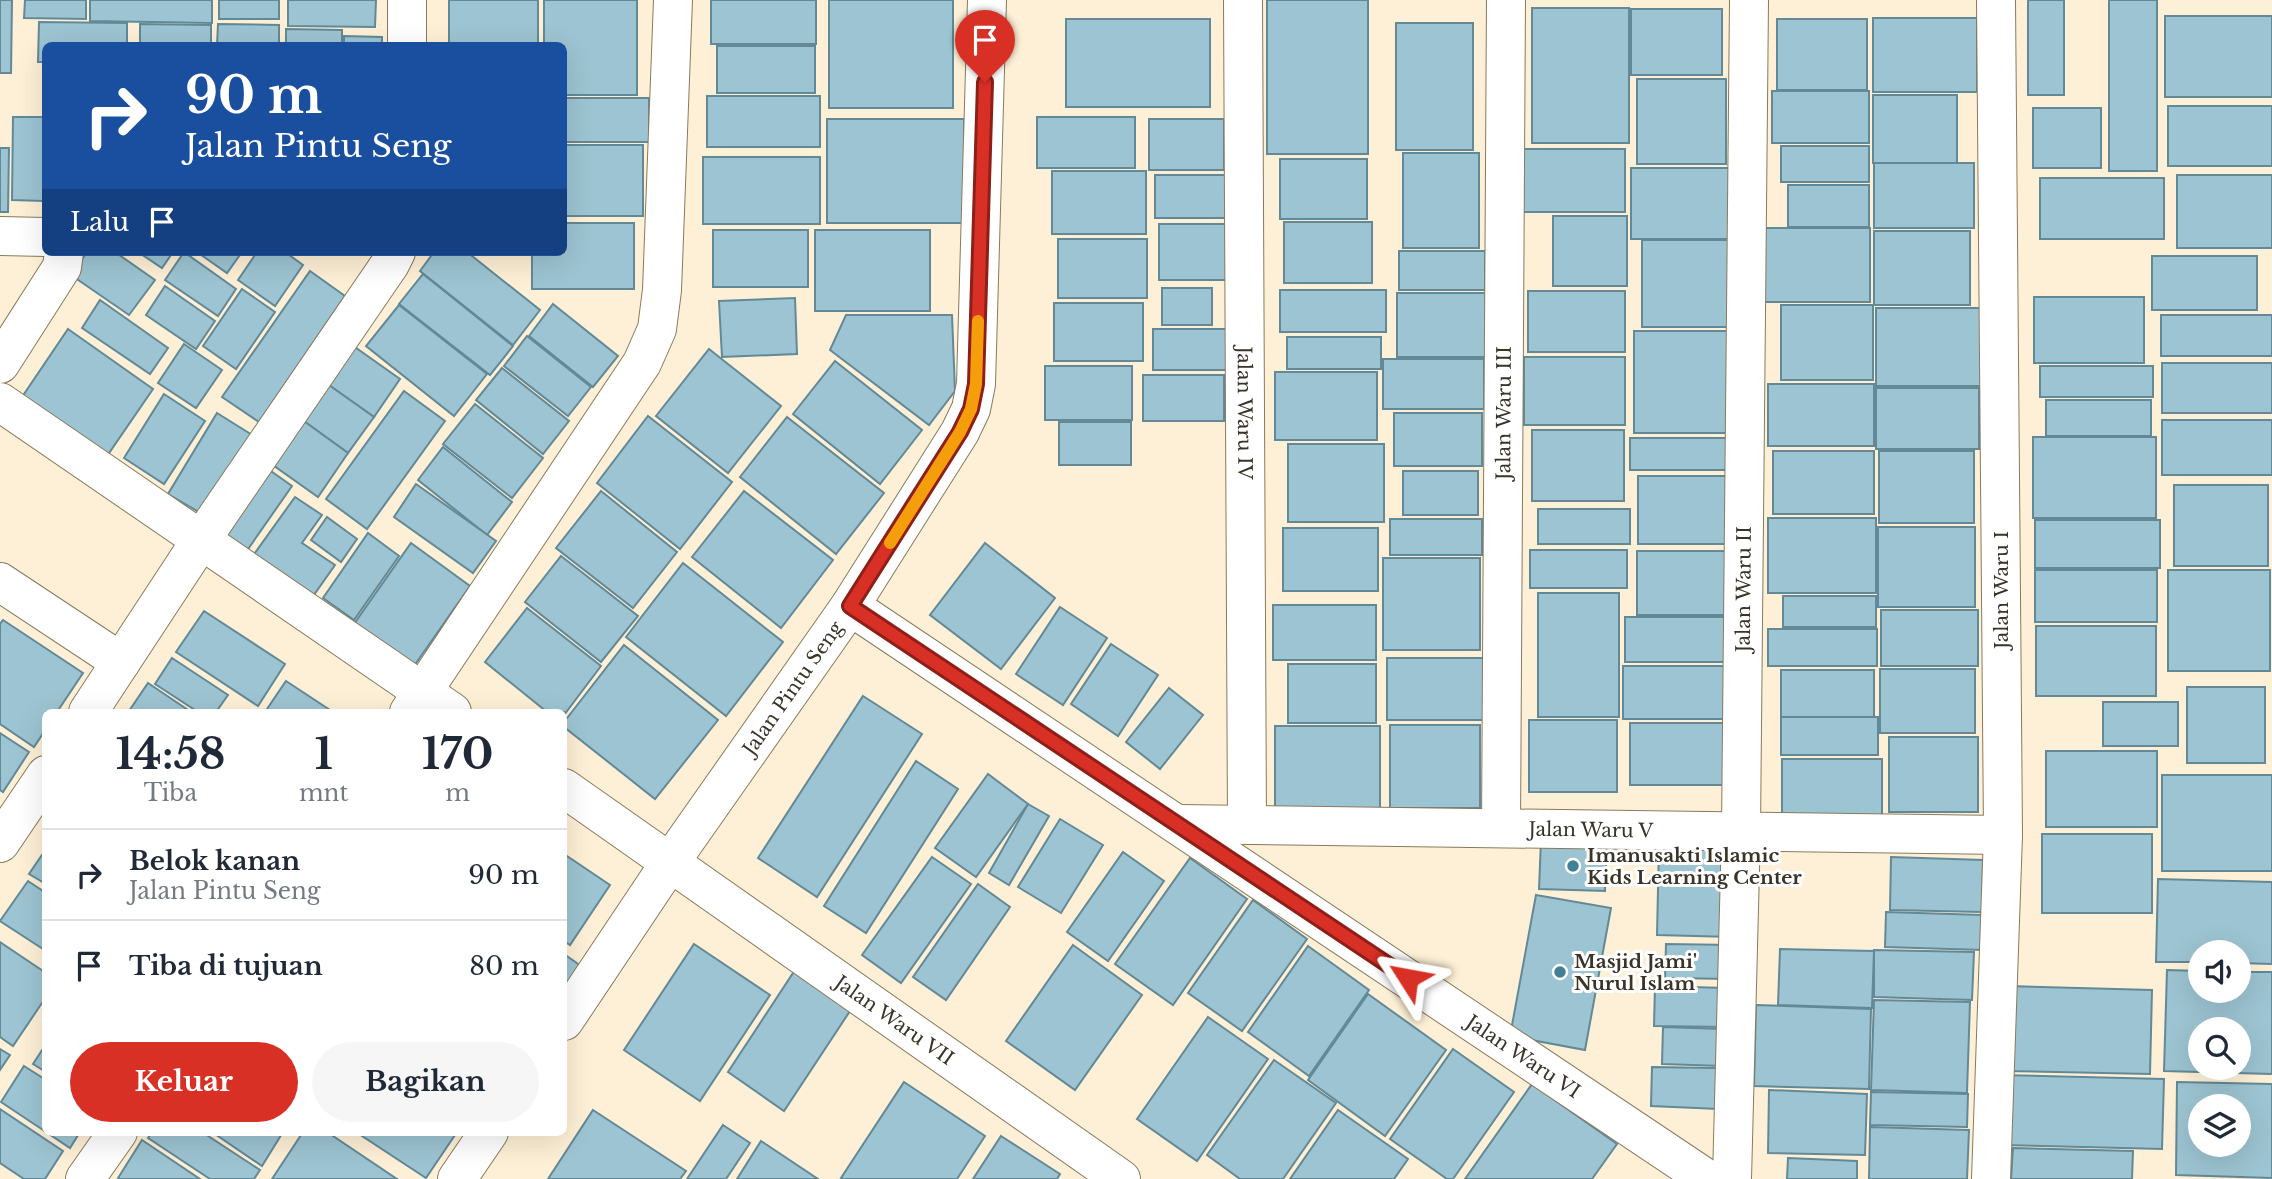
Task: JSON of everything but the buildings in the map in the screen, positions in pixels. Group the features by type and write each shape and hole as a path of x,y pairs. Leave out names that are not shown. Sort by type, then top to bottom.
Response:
{"street":[{"path":"407,0 407,42"},
{"path":"0,402 201,540 428,706 642,363 657,329 662,289 673,0"},
{"name":"Jalan Pintu Seng","path":"567,1017 671,861 850,606 960,432 971,409 976,384 987,0"},
{"name":"Jalan Waru IV","path":"1243,0 1247,825"},
{"name":"Jalan Waru III","path":"1501,828 1506,0"},
{"name":"Jalan Waru II","path":"1732,1179 1741,831 1749,0"},
{"name":"Jalan Waru I","path":"1992,1179 2003,835 1996,0"},
{"path":"0,236 42,237"},
{"path":"0,364 62,267 63,256"},
{"path":"90,709 394,256"},
{"path":"0,582 121,662"},
{"name":"Jalan Waru VI","path":"850,606 1707,1179"},
{"path":"0,843 42,781"},
{"name":"Jalan Waru VII","path":"567,790 1121,1179"},
{"name":"Jalan Waru V","path":"1178,824 2003,835"},
{"path":"85,1179 115,1136"},
{"path":"465,1176 487,1136"}],"slow traffic":[{"path":"890,543 960,432 971,409 976,384 978,321"}],"place":[{"name":"Imanusakti Islamic Kids Learning Center","path":"1573,866"},
{"name":"Masjid Jami' Nurul Islam","path":"1560,972"}],"route":[{"path":"985,82 976,384 971,409 960,432 850,606 1408,978"}]}
